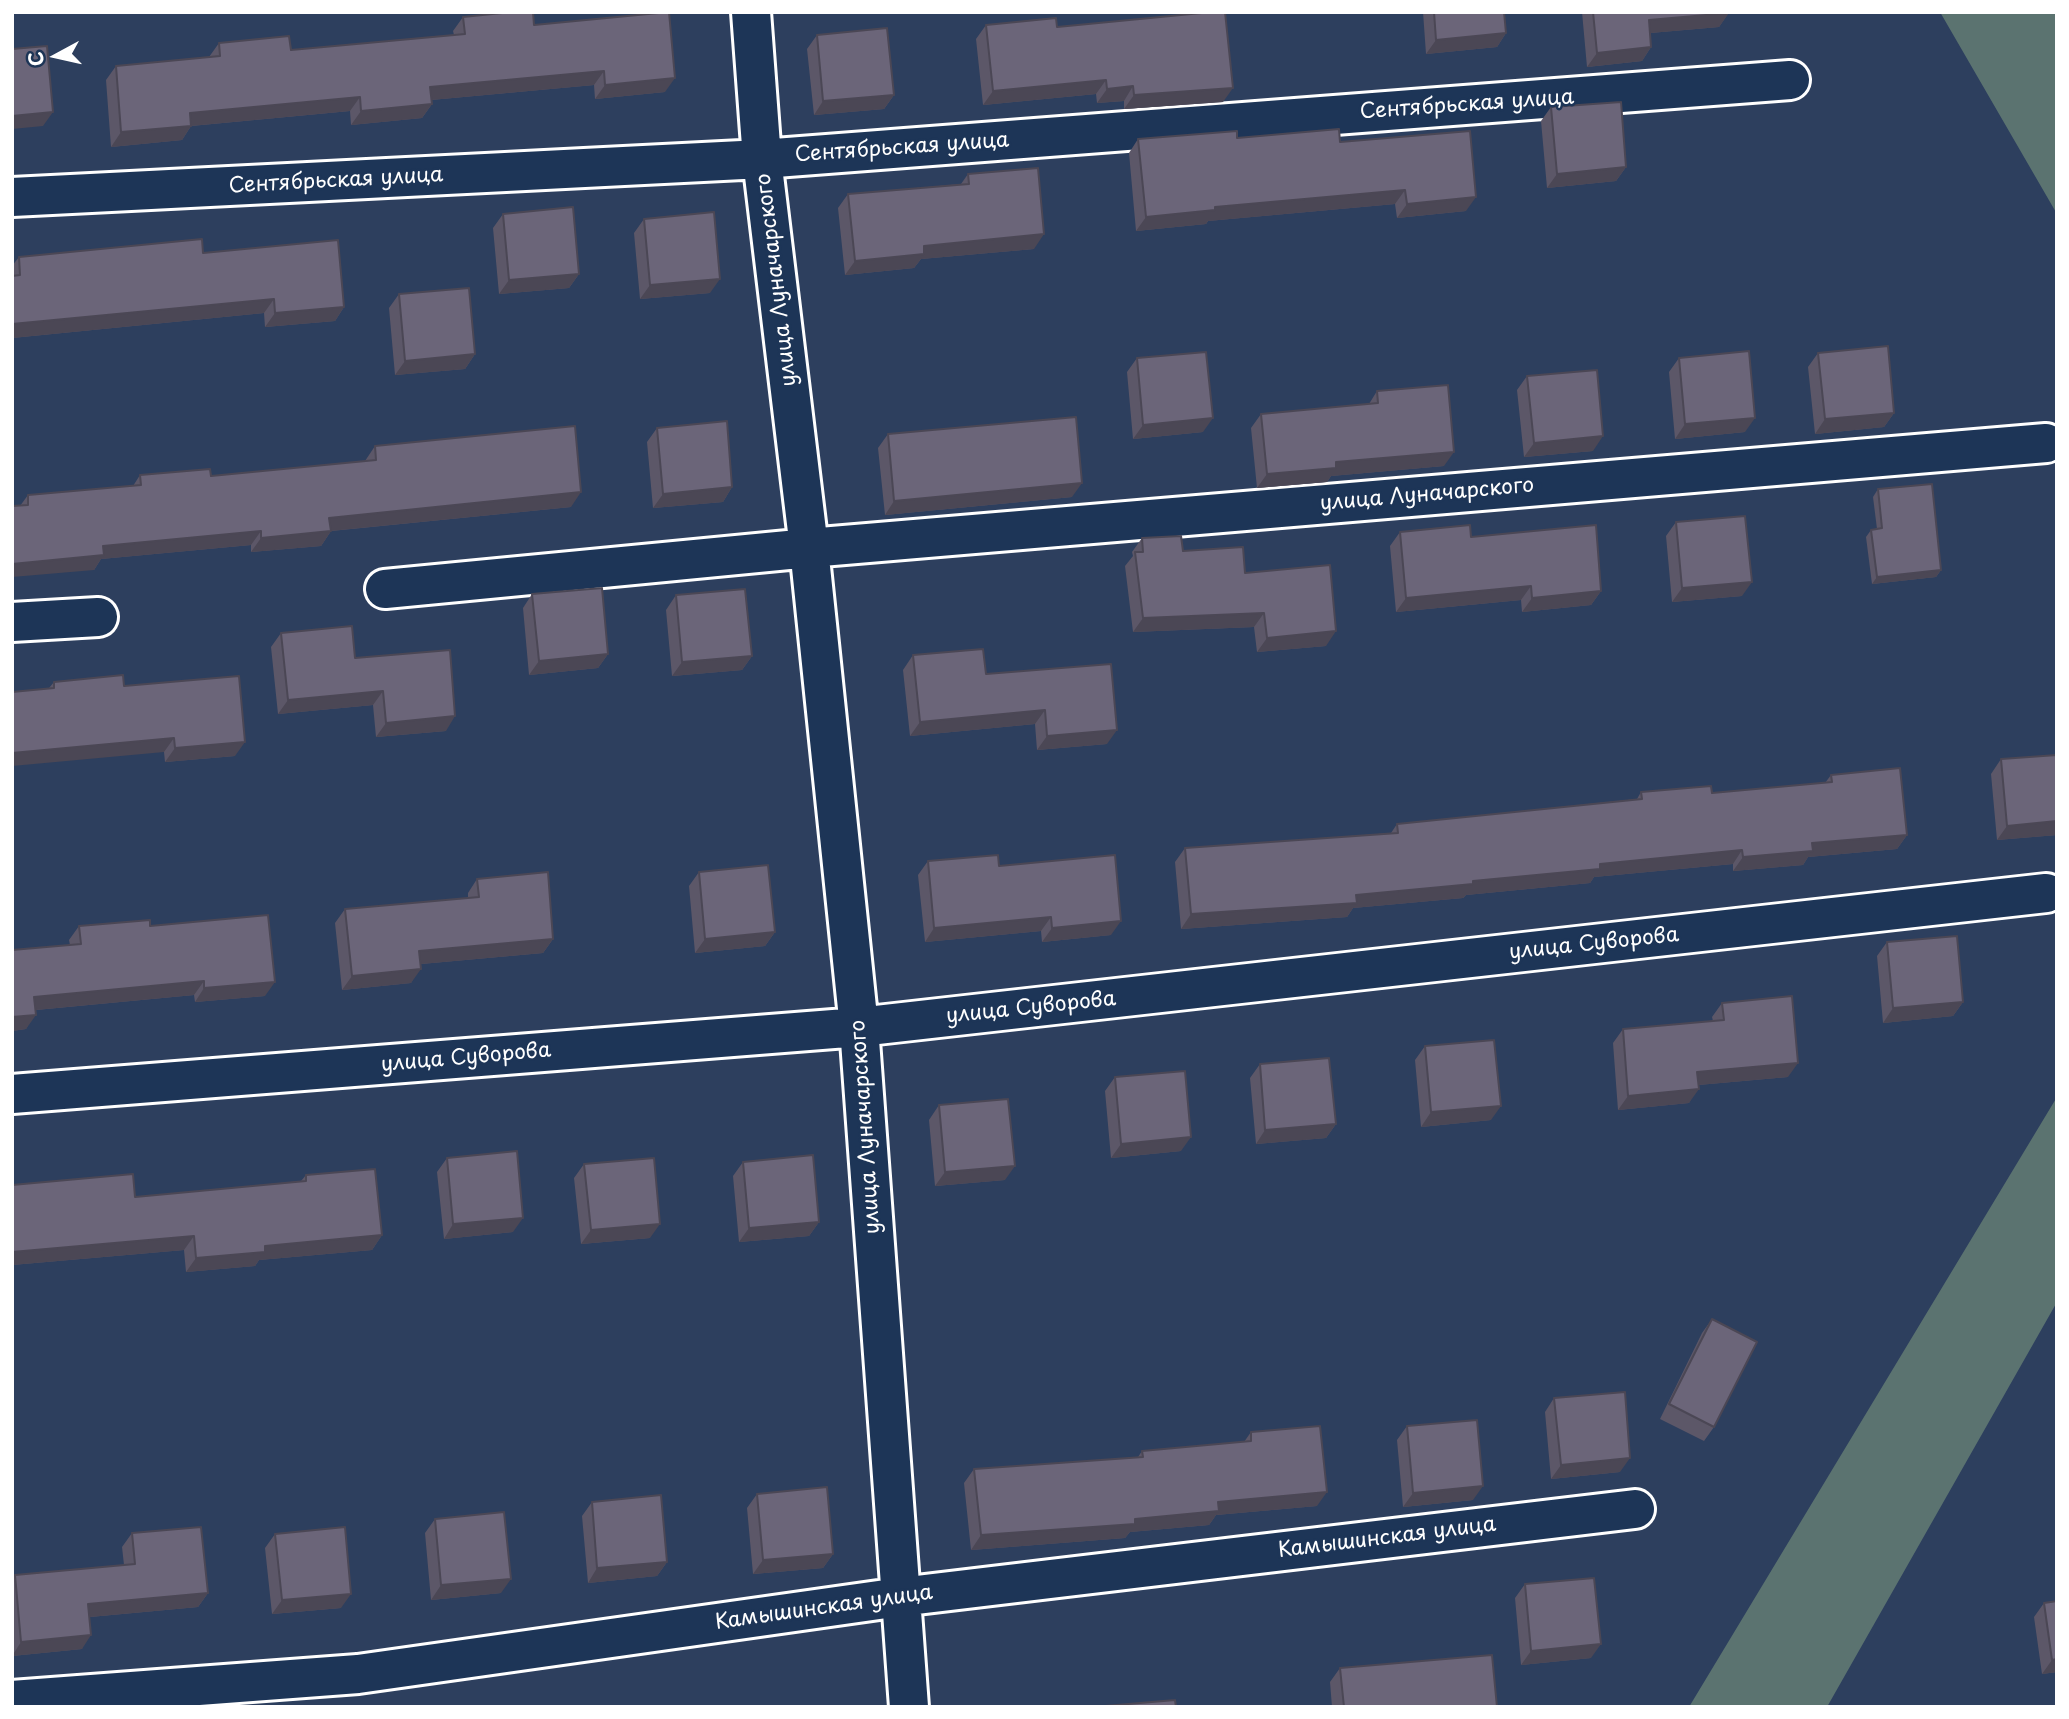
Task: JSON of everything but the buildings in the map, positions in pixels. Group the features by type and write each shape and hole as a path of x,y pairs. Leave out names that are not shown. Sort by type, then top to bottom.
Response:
{"street":[{"name":"улица Луначарского","path":"751,12 762,159 809,548 859,1027 909,1707"},
{"name":"Сентябрьская улица","path":"12,197 762,159 1790,80"},
{"name":"улица Луначарского","path":"385,589 809,548 2046,443"},
{"path":"12,622 98,617"},
{"name":"улица Суворова","path":"12,1094 859,1027 2046,893"},
{"name":"Камышинская улица","path":"12,1700 358,1674 900,1597 1635,1509"}],"green space":[{"path":"1940,12 2057,12 2057,214"},
{"path":"2057,1097 2057,1302 1827,1707 1689,1707"}]}
